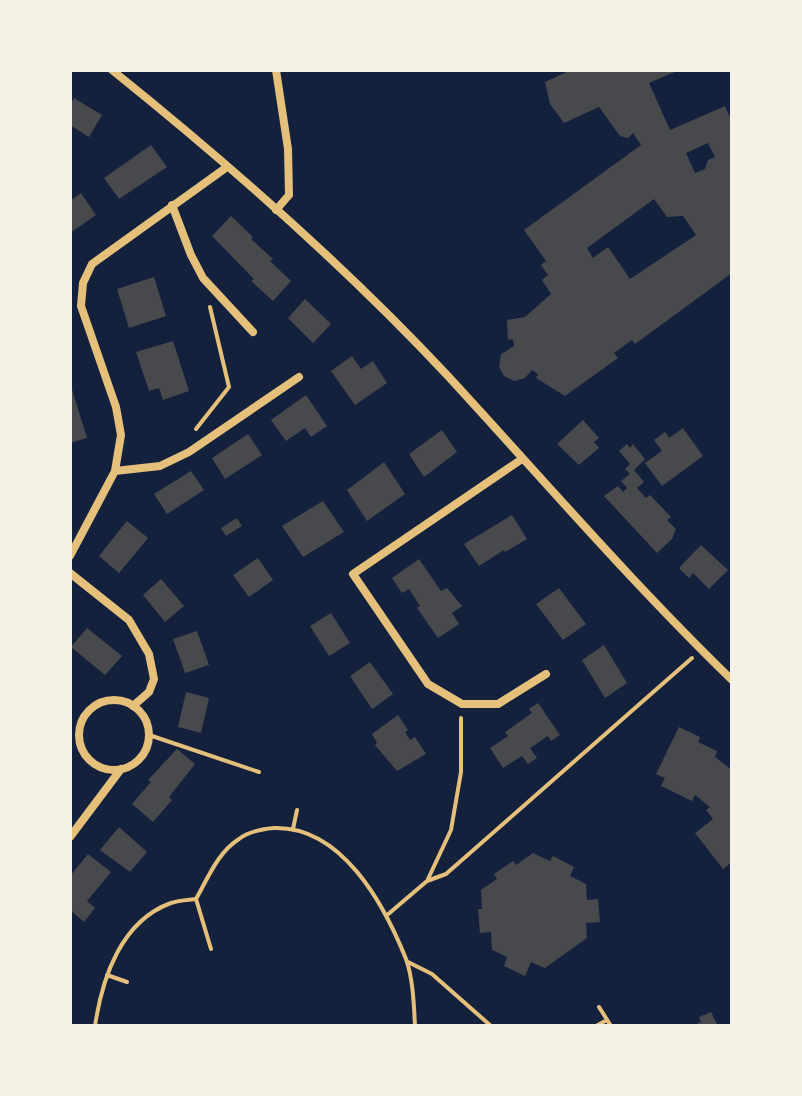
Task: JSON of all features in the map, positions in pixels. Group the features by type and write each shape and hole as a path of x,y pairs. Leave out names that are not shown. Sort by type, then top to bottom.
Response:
{"street":[{"path":"112,70 185,128 352,280 446,374 522,459 732,680"},
{"path":"276,70 288,149 289,195 276,210"},
{"path":"70,556 115,471 121,435 116,407 81,306 83,283 92,264 227,167"},
{"path":"172,205 203,278 253,332"},
{"path":"115,471 160,466 189,452 299,377"},
{"path":"522,459 353,574 428,684 462,704 498,704 546,674"},
{"path":"70,573 129,620 149,654 154,679 149,692 133,706"},
{"path":"122,701 142,714 149,735 147,747 132,765 109,770 87,758 79,735 81,723 97,704 122,701"},
{"path":"70,837 121,769"}],"path":[{"path":"189,452 188,439 229,387 209,304"},
{"path":"386,916 427,881 446,874 701,650"},
{"path":"427,881 451,830 461,772 462,704"},
{"path":"149,735 259,772"},
{"path":"293,829 297,810"},
{"path":"211,949 196,899 217,861 238,839 266,829 293,829 318,838 341,855 364,879 386,916 407,962 415,1026"},
{"path":"95,1026 107,975 122,943 145,918 172,903 196,899"},
{"path":"407,962 432,974 491,1026"},
{"path":"107,975 127,982"},
{"path":"599,1007 611,1026"},
{"path":"596,1026 607,1020"}],"building":[{"path":"571,70 679,70 649,83 670,130 725,106 732,122 732,273 635,344 632,340 614,353 618,358 565,396 536,378 538,374 532,370 525,378 514,381 504,376 499,367 501,354 514,346 513,339 508,340 507,320 525,317 551,294 542,280 548,275 541,265 546,261 524,230 641,145 633,133 628,138 620,136 599,107 564,123 550,104 545,82","holes":["708,143 715,157 708,160 705,169 695,173 686,153","654,199 667,217 683,216 696,235 630,279 608,247 593,258 587,248"]},
{"path":"74,98 102,115 89,137 70,125 70,105"},
{"path":"151,145 167,167 119,199 104,178"},
{"path":"81,193 96,215 70,233 70,201"},
{"path":"231,216 291,281 273,301 212,236"},
{"path":"154,277 166,316 129,328 117,289"},
{"path":"305,299 331,324 313,343 288,318"},
{"path":"173,341 189,391 163,400 159,388 149,391 136,352"},
{"path":"352,356 361,369 373,361 387,383 355,405 331,371"},
{"path":"70,383 87,438 70,443"},
{"path":"306,395 327,426 311,437 305,428 286,441 271,420"},
{"path":"583,420 599,438 594,442 599,448 579,465 557,444"},
{"path":"683,428 703,456 662,486 645,463 662,451 654,440 665,432 669,438"},
{"path":"442,430 457,452 424,477 409,454"},
{"path":"248,434 262,455 225,479 212,458"},
{"path":"627,444 630,448 633,444 645,459 634,470 644,482 637,488 646,498 650,495 671,517 667,520 676,529 672,539 657,553 604,496 618,486 623,492 627,488 621,481 630,474 625,469 630,464 619,451"},
{"path":"384,462 405,494 367,521 347,490"},
{"path":"191,471 204,490 167,514 154,494"},
{"path":"323,501 344,532 303,557 282,526"},
{"path":"512,515 527,539 479,566 464,544"},
{"path":"237,518 242,526 226,536 221,528"},
{"path":"127,521 148,538 119,573 99,556"},
{"path":"701,545 728,570 709,589 693,573 689,578 679,568"},
{"path":"258,558 273,580 249,597 233,575"},
{"path":"419,559 441,591 447,588 462,606 452,613 459,624 438,638 417,608 420,606 409,589 402,593 392,578"},
{"path":"161,579 184,606 165,622 143,595"},
{"path":"559,588 586,624 563,640 536,604"},
{"path":"331,613 350,643 329,656 310,626"},
{"path":"87,628 122,656 105,675 71,647"},
{"path":"197,631 209,665 185,673 173,639"},
{"path":"604,645 627,683 605,698 582,660"},
{"path":"370,662 393,694 372,709 350,676"},
{"path":"186,692 209,698 201,733 178,727"},
{"path":"538,703 560,735 551,741 548,736 530,748 537,758 528,764 522,756 503,768 490,748 508,736 505,732 532,713 529,709"},
{"path":"398,715 408,730 405,732 410,740 415,737 426,754 397,771 375,745 377,743 372,734"},
{"path":"679,727 700,737 698,742 717,751 715,757 732,770 732,862 723,869 695,833 713,819 706,810 710,807 695,795 692,801 661,786 665,778 656,774"},
{"path":"177,749 195,764 169,797 172,800 153,822 132,804 151,782 148,780"},
{"path":"119,827 147,852 130,872 100,850"},
{"path":"533,853 550,861 553,856 574,867 570,876 586,884 587,900 598,899 600,922 586,923 587,938 545,968 531,962 525,976 504,966 507,957 492,950 491,932 480,933 478,909 482,909 481,890 497,879 494,874 513,861 516,865"},
{"path":"88,854 111,872 87,901 95,908 84,922 70,910 70,876"},
{"path":"711,1012 718,1026 691,1026 701,1022 699,1017"}]}
